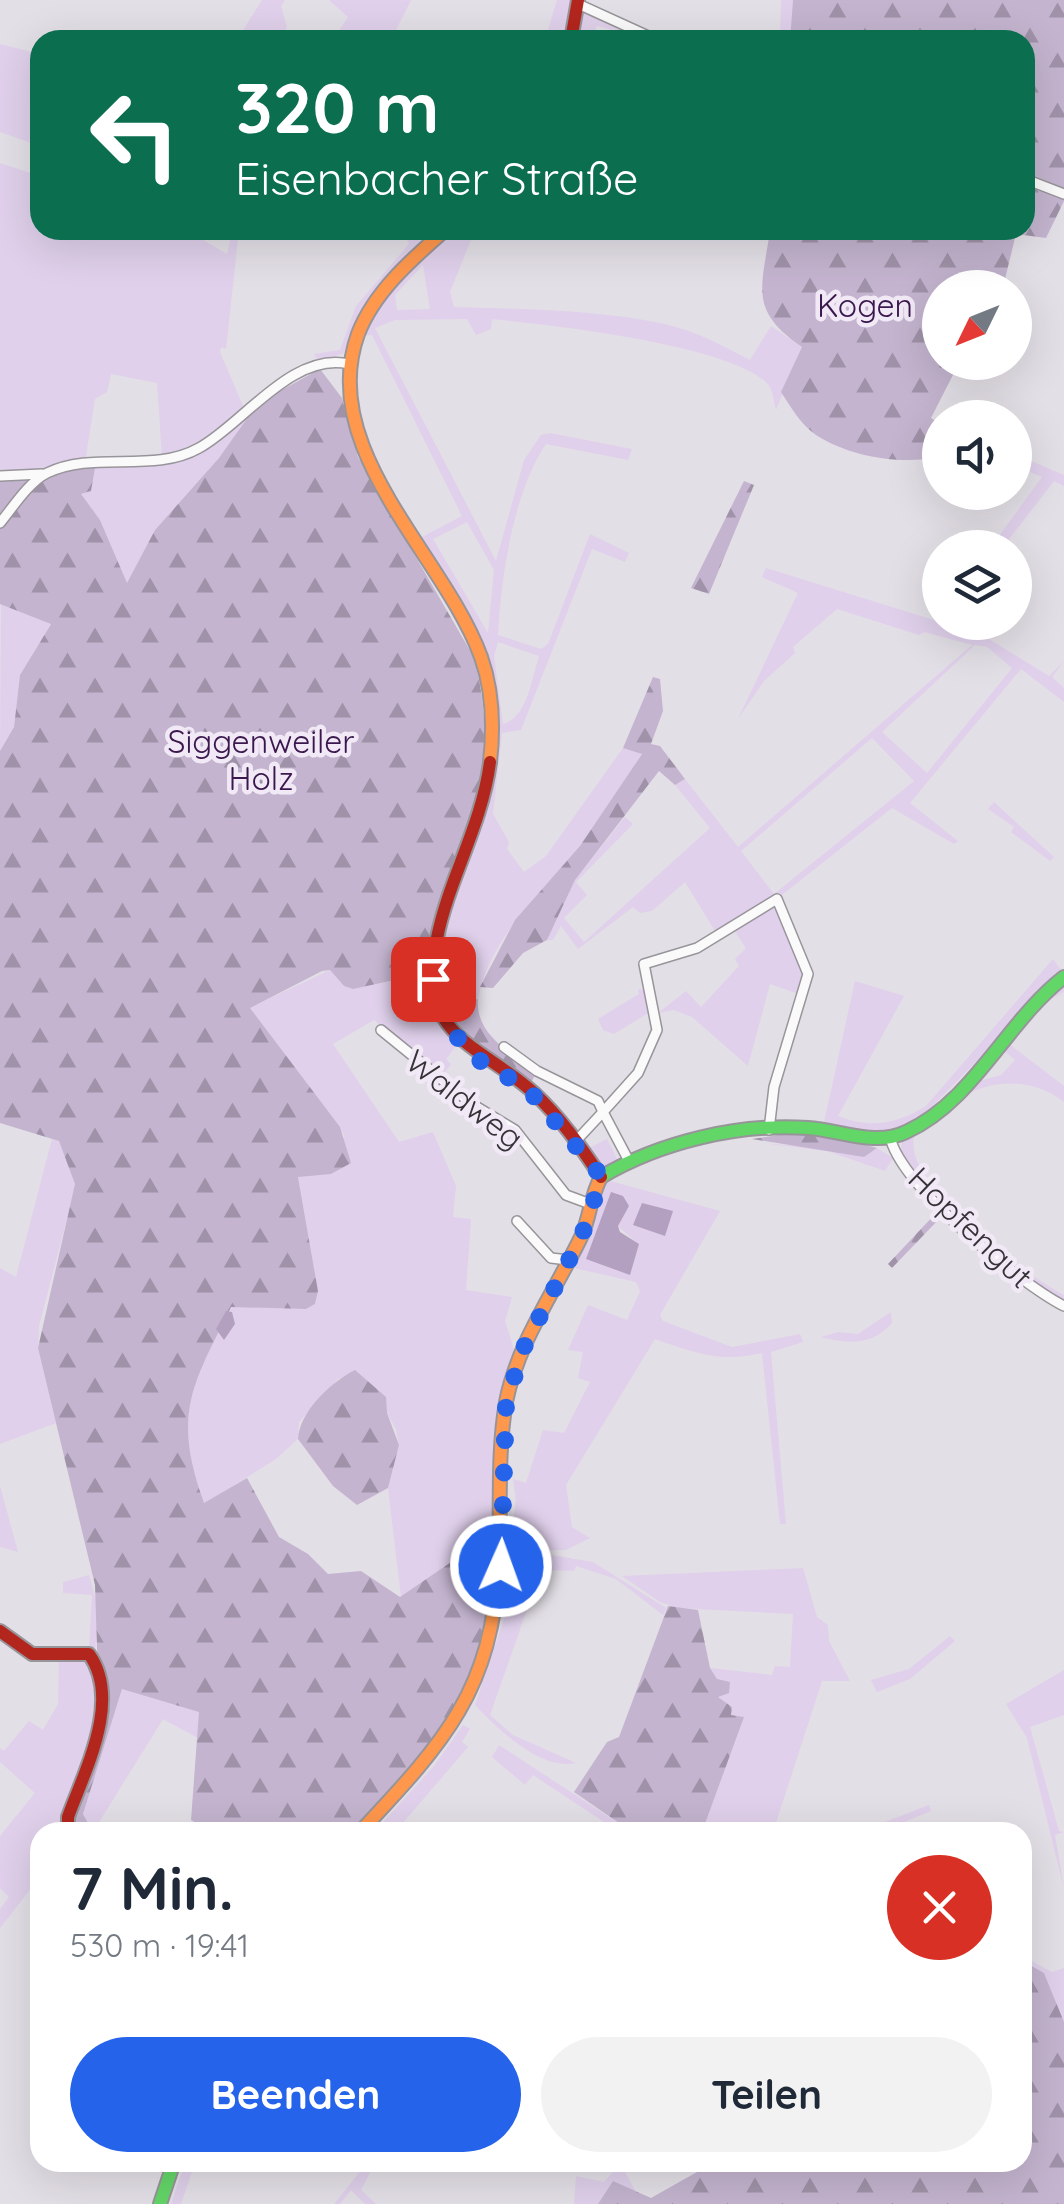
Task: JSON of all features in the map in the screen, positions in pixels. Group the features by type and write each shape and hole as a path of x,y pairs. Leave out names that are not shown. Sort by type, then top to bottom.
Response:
{"street":[{"path":"572,30 578,2 636,30"},
{"path":"1035,184 1064,194"},
{"path":"435,240 379,294 362,323 349,364 350,408 360,446 468,630 484,664 490,693 491,749 482,805 434,945 432,967 438,1002 462,1044 477,1059 523,1084 602,1177"},
{"path":"0,476 180,456 208,442 247,406 281,385 328,362 349,364"},
{"path":"0,524 45,474"},
{"path":"575,1142 638,1073 657,1030 657,1012 644,964 698,948 777,898 808,974 774,1087 769,1130"},
{"path":"369,1822 430,1757 465,1706 494,1620 501,1566 506,1405 522,1351 568,1260 602,1177 682,1146 769,1130 804,1127 890,1138 930,1117 1027,1010 1064,977"},
{"name":"Waldweg","path":"380,1030 472,1104 515,1130 566,1195 593,1205"},
{"path":"504,1047 538,1072 591,1094 630,1163"},
{"name":"Hopfengut","path":"890,1138 909,1172 949,1215 1026,1282 1064,1306"},
{"path":"517,1222 551,1258 568,1260"},
{"path":"0,1631 32,1654 90,1654 101,1670 103,1702 68,1822"},
{"path":"160,2204 171,2172"}],"shaded area":[{"path":"262,0 285,0 281,6 285,30 243,30"},
{"path":"329,0 411,0 396,30 340,30 348,17"},
{"path":"557,0 573,0 568,30 548,30"},
{"path":"781,0 793,0 791,30 780,30"},
{"path":"586,12 628,30 597,26 595,30 577,30 581,15"},
{"path":"0,44 30,52 30,142 0,132"},
{"path":"0,163 30,173 30,240 203,240 227,254 230,240 238,240 226,349 221,347 220,352 243,406 206,437 162,457 157,383 111,374 107,392 95,399 85,462 49,471 0,473"},
{"path":"407,240 422,243 375,293 344,353 319,362 314,354 340,350 356,306 409,244"},
{"path":"442,240 471,240 450,292 454,307 576,312 669,325 750,360 771,326 802,347 776,410 770,387 752,372 721,359 639,339 492,319 491,329 476,335 467,319 395,320 375,328 496,561 524,460 541,435 550,433 632,449 628,460 546,444 517,511 502,588 498,635 541,649 548,644 590,534 629,553 625,562 592,549 521,730 502,733 493,814 509,842 507,849 524,872 546,856 623,748 642,753 589,834 506,934 484,976 478,999 446,1008 438,984 440,939 465,872 496,701 422,537 462,516 372,335 362,336 378,303","holes":["423,265 430,309 397,310 395,295","467,522 494,570 488,633 433,539","498,642 539,656 523,706 503,724 494,656"]},
{"path":"258,403 219,458 155,530 127,584 100,520 80,494 91,491 95,468 174,460"},
{"path":"1032,461 1064,475 1064,486 1054,481 1032,509 1032,491 1042,477 1032,473"},
{"path":"1018,510 1032,510 1016,530 1003,530"},
{"path":"766,568 922,616 922,633 837,609 793,647 795,653 764,681 738,719 798,593 762,577"},
{"path":"1,604 51,623 20,675 14,727 0,751"},
{"path":"954,640 991,640 1049,676 1064,661 1052,677 1064,688 1064,702 1021,669 910,803 958,841 954,844 892,808 778,898 808,971 801,995 770,984 748,1066 692,1017 674,1010 658,1013 686,991 701,1007 739,966 735,959 746,948 732,927 718,936 685,882 652,911 640,913 633,907 578,949 561,926 553,940 547,940 575,880 625,817 633,824 576,882 587,895 564,918 584,942 710,828 675,785 685,779 738,847 972,645","holes":["975,645 987,647 1012,668 927,773 882,732","872,738 914,781 774,894 741,851"]},
{"path":"994,802 1054,857 1050,861 1011,832 1014,827 988,809"},
{"path":"1053,959 1063,973 917,1122 886,1134 823,1127 855,981 904,996 838,1116 883,1123 926,1106"},
{"path":"330,970 344,986 353,989 427,973 434,1008 456,1046 446,1059 451,1064 439,1080 374,1020 333,1044 399,1142 433,1132 456,1186 453,1217 471,1219 466,1290 512,1297 505,1321 516,1356 505,1392 497,1567 457,1558 401,1597 388,1488 399,1445 396,1429 387,1413 339,1378 299,1422 298,1439 276,1459 204,1504 189,1446 188,1423 197,1381 231,1306 306,1309 315,1304 318,1291 298,1176 345,1136 249,1008"},
{"path":"1064,982 1064,992 1045,1002 1009,1044 1064,1086 1064,1102 1025,1085 982,1088 955,1101 914,1137 916,1157 946,1203 996,1248 1064,1295 1064,1303 975,1236 918,1176 901,1154 902,1137 919,1129","holes":["1001,1048 1015,1060 1001,1075 973,1083"]},
{"path":"638,989 645,990 653,1010 614,1034 603,1030 598,1019 639,994"},
{"path":"52,1139 59,1141 76,1184 39,1326 38,1348 56,1423 0,1444 0,1268 16,1277"},
{"path":"607,1139 619,1163 606,1169 587,1149"},
{"path":"761,1143 834,1149 863,1157 877,1148 893,1158 885,1171 827,1151"},
{"path":"603,1179 720,1211 660,1315 663,1321 732,1347 800,1334 803,1342 771,1352 786,1524 780,1524 762,1353 721,1357 655,1339 566,1485 572,1527 590,1538 566,1550 509,1551 516,1500 513,1479 526,1483 543,1430 564,1433 590,1382 578,1378 583,1352 568,1350 588,1305 627,1320 640,1291 636,1282 574,1268 601,1203","holes":["629,1206 618,1226 638,1244 586,1259"]},
{"path":"611,1192 623,1196 629,1206 618,1226 620,1232 639,1244 630,1275 586,1259"},
{"path":"642,1203 673,1211 665,1236 633,1225"},
{"path":"226,1311 232,1312 235,1324 224,1340 216,1329"},
{"path":"891,1312 892,1323 868,1339 850,1342 821,1337 838,1332 858,1334"},
{"path":"0,1486 18,1552 0,1547"},
{"path":"552,1555 593,1562 666,1608 663,1615 616,1579 576,1566 574,1571 547,1570 542,1558"},
{"path":"521,1560 529,1604 490,1715 513,1735 576,1763 548,1761 534,1754 475,1705 504,1619 509,1562"},
{"path":"803,1568 817,1617 828,1625 829,1641 850,1681 822,1681 776,1822 706,1822 744,1717 731,1715 718,1696 717,1679 710,1668 772,1675 775,1666 790,1667 793,1614 678,1608 660,1602 622,1576"},
{"path":"89,1575 98,1607 95,1654 89,1649 92,1595 63,1593 63,1582"},
{"path":"950,1636 955,1641 910,1679 877,1692 871,1680 909,1669"},
{"path":"59,1656 94,1662 99,1711 60,1822 30,1822 30,1890 0,1928 0,1909 9,1897 0,1888 0,1836 35,1793 0,1762 0,1748 4,1751 29,1721 43,1730 58,1704"},
{"path":"1064,1670 1064,1715 1030,1727 1059,1831 1064,1832 1055,1835 1064,1889 1027,1738 1006,1704"},
{"path":"122,1689 199,1711 198,1738 163,1719 99,1822 87,1822 83,1814"},
{"path":"463,1725 470,1729 462,1742 468,1747 404,1822 383,1822 434,1766"},
{"path":"499,1745 617,1822 604,1822 533,1775 525,1785 492,1757"},
{"path":"929,1805 931,1811 904,1822 885,1822"},
{"path":"1032,1961 1052,1972 1064,1968 1064,2022 1044,1973 1032,1966"},
{"path":"182,2172 192,2172 181,2204 171,2204"},
{"path":"360,2172 370,2172 361,2190 376,2204 365,2204 351,2190 340,2204 334,2204"},
{"path":"613,2172 625,2172 637,2194 613,2181 598,2204 574,2204 576,2176 604,2182"}],"green space":[{"name":"Kogen","path":"793,0 1064,0 1064,201 1046,238 1035,237 1035,30 791,30"},
{"name":"Kogen","path":"768,240 1015,240 1007,270 922,270 922,380 950,380 940,400 922,400 922,459 860,454 829,443 805,426 781,392 802,347 773,321 766,309 762,283"},
{"name":"Siggenweiler Holz","path":"320,369 342,398 358,457 472,654 482,695 485,739 474,825 439,916 427,973 353,989 344,986 330,970 322,971 250,1008 340,1127 351,1163 331,1174 298,1177 318,1291 315,1304 306,1309 231,1307 206,1358 191,1401 188,1423 194,1472 204,1503 247,1478 279,1537 308,1554 328,1574 361,1571 400,1597 457,1558 497,1567 479,1663 441,1740 364,1822 194,1822 191,1820 199,1712 122,1689 83,1814 87,1822 60,1822 99,1711 95,1585 38,1348 75,1184 59,1141 0,1123 0,751 14,727 20,675 51,624 0,604 0,473 29,473 85,462 85,468 95,468 91,491 81,494 100,520 127,583 155,530 219,458 258,403"},
{"path":"744,481 754,485 709,594 691,588"},
{"path":"653,677 660,679 663,711 651,744 660,746 685,779 675,785 659,771 575,880 547,940 523,953 493,988 480,987 515,920 580,846 642,754 623,748"},
{"path":"478,999 488,1033 537,1071 530,1085 478,1050 446,1008"},
{"path":"798,1132 822,1133 877,1148 864,1157 752,1139"},
{"path":"937,1212 942,1216 892,1268 888,1264"},
{"path":"355,1370 386,1397 387,1413 399,1445 388,1488 357,1505 333,1486 298,1439 310,1408 336,1382"},
{"path":"668,1606 698,1610 710,1668 717,1679 730,1682 729,1693 718,1697 732,1707 731,1715 744,1717 706,1822 618,1822 574,1792 607,1742 619,1737"},
{"path":"1032,1966 1044,1973 1064,2022 1064,2204 598,2204 613,2181 651,2198 697,2172 1032,2172"}],"traffic: fast":[{"path":"601,1177 674,1145 728,1132 808,1128 882,1138 906,1132 951,1101 1064,977"},
{"path":"160,2204 171,2172"}],"traffic: slow":[{"path":"434,240 384,290 358,334 350,377 354,419 390,501 463,619 481,657 491,709 490,762"},
{"path":"369,1822 439,1741 474,1681 494,1607 506,1402 519,1358 582,1235 601,1177"}],"traffic: jam":[{"path":"573,30 578,0"},
{"path":"490,762 480,808 437,938 435,997 443,1018 456,1034 544,1102 601,1177"},
{"path":"0,1631 32,1654 89,1654 98,1672 102,1692 97,1735 68,1822"}],"route":[{"path":"433,979 443,1015 462,1044 484,1064 528,1089 602,1177 596,1185 582,1235 522,1351 506,1405 501,1447 501,1566"}]}
